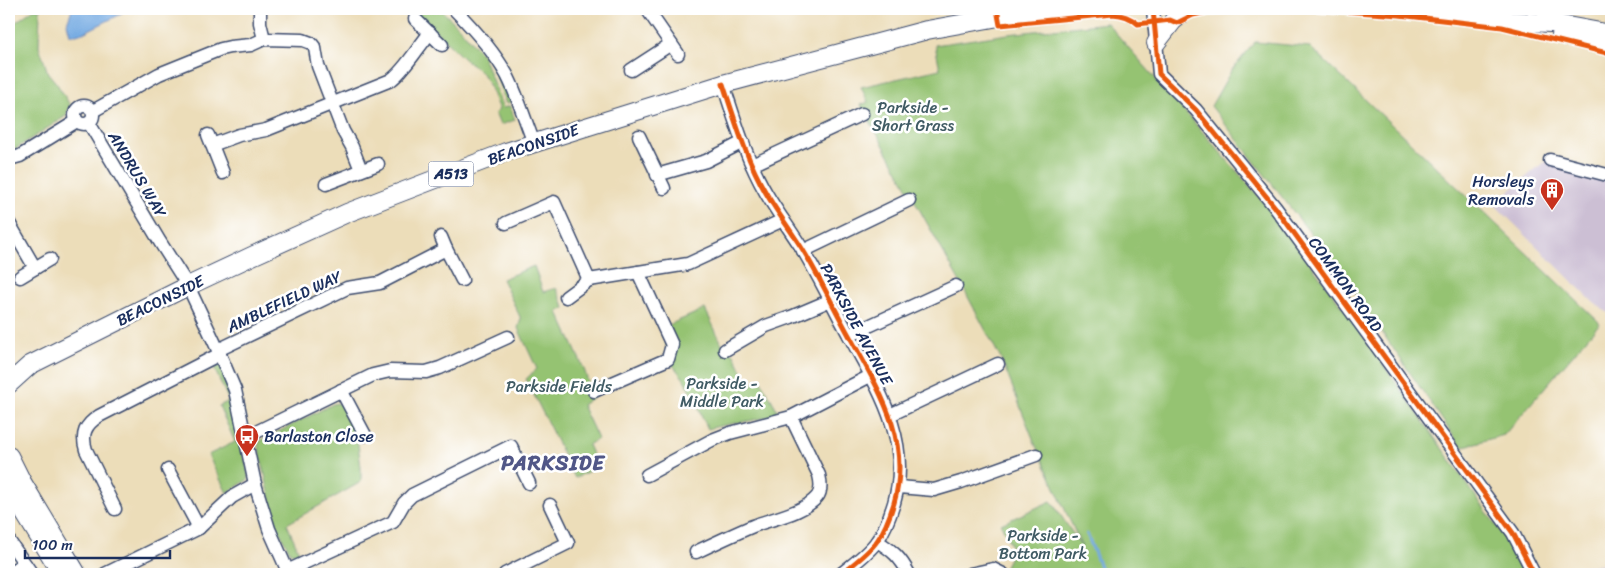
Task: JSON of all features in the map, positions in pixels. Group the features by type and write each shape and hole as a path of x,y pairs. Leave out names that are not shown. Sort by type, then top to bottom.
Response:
{"highway":[{"name":"BEACONSIDE","path":"9,384 30,365 188,286 347,213 534,143 723,84 927,30 1034,10 1065,9"},
{"path":"1156,43 1173,21 1188,9"},
{"path":"1417,9 1510,21 1551,23 1611,34"},
{"path":"1510,21 1550,33 1611,47"},
{"name":"BEACONSIDE","path":"9,366 30,365"},
{"path":"9,456 22,482 77,574"},
{"path":"9,488 62,574"}],"street":[{"path":"260,9 260,23 264,39"},
{"path":"454,9 490,50 507,75 534,143"},
{"path":"631,70 674,49 647,9"},
{"name":"COMMON ROAD","path":"1154,9 1160,74 1196,110 1275,207 1513,534 1534,574"},
{"path":"415,19 442,45"},
{"path":"223,173 210,140 266,130 391,80 399,74 430,33"},
{"path":"9,159 20,156 170,69 221,49 251,45 264,39 303,40 311,43 315,48 318,66 343,131 362,170"},
{"name":"PARKSIDE AVENUE","path":"723,84 743,142 765,193 804,250 872,375 890,415 895,433 900,465 899,487 890,516 877,541 864,555 841,574"},
{"path":"752,165 862,114"},
{"name":"ANDRUS WAY","path":"86,118 155,244 188,286"},
{"path":"639,136 664,188"},
{"path":"657,174 706,160 743,142"},
{"path":"1550,160 1611,176"},
{"path":"326,184 378,164"},
{"path":"804,250 909,200"},
{"path":"506,223 554,202 589,280"},
{"path":"566,297 589,280 688,264 784,220"},
{"path":"9,222 35,268"},
{"name":"AMBLEFIELD WAY","path":"115,502 83,442 83,433 86,426 99,416 219,352 347,288 380,283 443,243 462,280"},
{"path":"20,277 50,259"},
{"path":"594,392 668,359 672,345 638,272"},
{"path":"188,286 235,390 255,484 269,529 288,573 393,522 404,503 412,495 511,446 529,483"},
{"path":"849,335 956,286"},
{"path":"725,350 766,326 791,318 831,300"},
{"path":"246,437 373,375 390,371 426,372 440,368 508,337"},
{"path":"890,415 998,364"},
{"path":"647,475 712,440 730,433 791,418 872,375"},
{"path":"341,390 365,436"},
{"path":"696,552 755,525 809,505 818,495 821,485 819,475 791,418"},
{"path":"899,487 934,490 1036,455"},
{"path":"168,470 199,528"},
{"path":"105,574 199,528 232,497 255,484"},
{"path":"505,574 528,569 568,543 550,506"},
{"path":"9,541 28,569 9,572"},
{"path":"877,541 892,551 902,562 909,574"},
{"path":"970,574 993,569 1003,574"}],"shaded area":[{"path":"1544,162 1611,181 1611,315 1594,303 1494,204"},
{"path":"1611,564 1611,574 1546,574 1544,568"}],"green space":[{"path":"34,9 40,9 39,46 48,73 70,105 66,116 15,149 9,150 9,27"},
{"path":"406,9 440,9 459,27 483,56 503,108 510,106 515,120 500,125 495,113 499,110 488,83 481,72 463,58 426,22"},
{"path":"1107,23 1270,209 1347,313 1529,574 1001,574 1013,550 1001,524 1051,501 1082,547 1036,446 1002,361 861,105 868,102 861,87 940,69 935,45 1008,34"},
{"path":"1255,42 1310,47 1600,323 1504,435 1461,447 1342,274 1211,106 1231,71"},
{"path":"490,59 501,77 513,101 506,104"},
{"name":"Parkside Fields","path":"534,266 543,292 556,288 565,308 558,312 584,369 593,397 582,405 598,439 588,445 598,467 575,478 526,379 537,369 518,328 521,319 502,279"},
{"name":"Parkside - Middle Park","path":"705,309 723,346 734,354 749,385 761,381 779,413 708,429 684,379 668,359 664,327"},
{"path":"221,365 230,385 249,479 227,493 208,455 235,442 219,406 229,401 214,368"},
{"path":"338,403 343,406 357,437 361,482 287,524 299,552 290,552 277,527 258,445 260,441"}],"water":[{"path":"72,9 124,9 121,14 83,33 70,35 67,23"}],"waterway":[{"path":"1087,534 1103,574"}],"cycle path":[{"path":"997,9 1000,25 1113,14 1126,17 1138,24 1170,20 1177,23 1193,15 1207,12 1263,9"},
{"path":"1153,9 1159,74 1196,110 1275,207 1513,533 1534,574"},
{"path":"1316,9 1399,15 1502,27 1611,54"},
{"path":"723,84 742,139 759,180 809,261 872,377 890,417 896,437 899,458 898,480 889,518 873,546 841,574"}],"place":[{"name":"Horsleys Removals","path":"1552,211"},
{"name":"Barlaston Close","path":"247,457"}],"district":[{"name":"PARKSIDE","path":"553,463"}],"park label":[{"name":"Parkside - Short Grass","path":"913,116"},
{"name":"Parkside - Bottom Park","path":"1043,544"}]}
